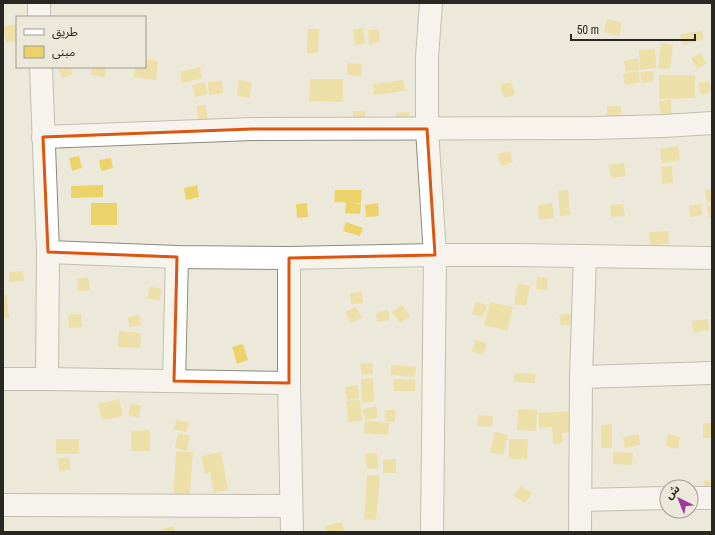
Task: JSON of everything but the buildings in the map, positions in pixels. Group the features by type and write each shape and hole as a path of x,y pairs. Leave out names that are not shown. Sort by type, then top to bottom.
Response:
{"street":[{"path":"39,3 39,16"},
{"path":"431,3 427,57 427,129 435,255 432,532"},
{"path":"41,68 48,252 47,378"},
{"path":"43,137 252,129 594,128 712,123"},
{"path":"48,252 177,257 289,258 435,255 712,258"},
{"path":"580,532 581,378 585,256"},
{"path":"174,381 177,257"},
{"path":"289,258 289,383 292,532"},
{"path":"581,378 712,373"},
{"path":"3,379 47,378 289,383"},
{"path":"580,500 659,498"},
{"path":"699,498 712,498"},
{"path":"3,505 292,506"}],"highlighted area":[{"path":"252,129 427,129 435,255 289,258 289,383 174,381 177,257 48,252 43,137"}]}
